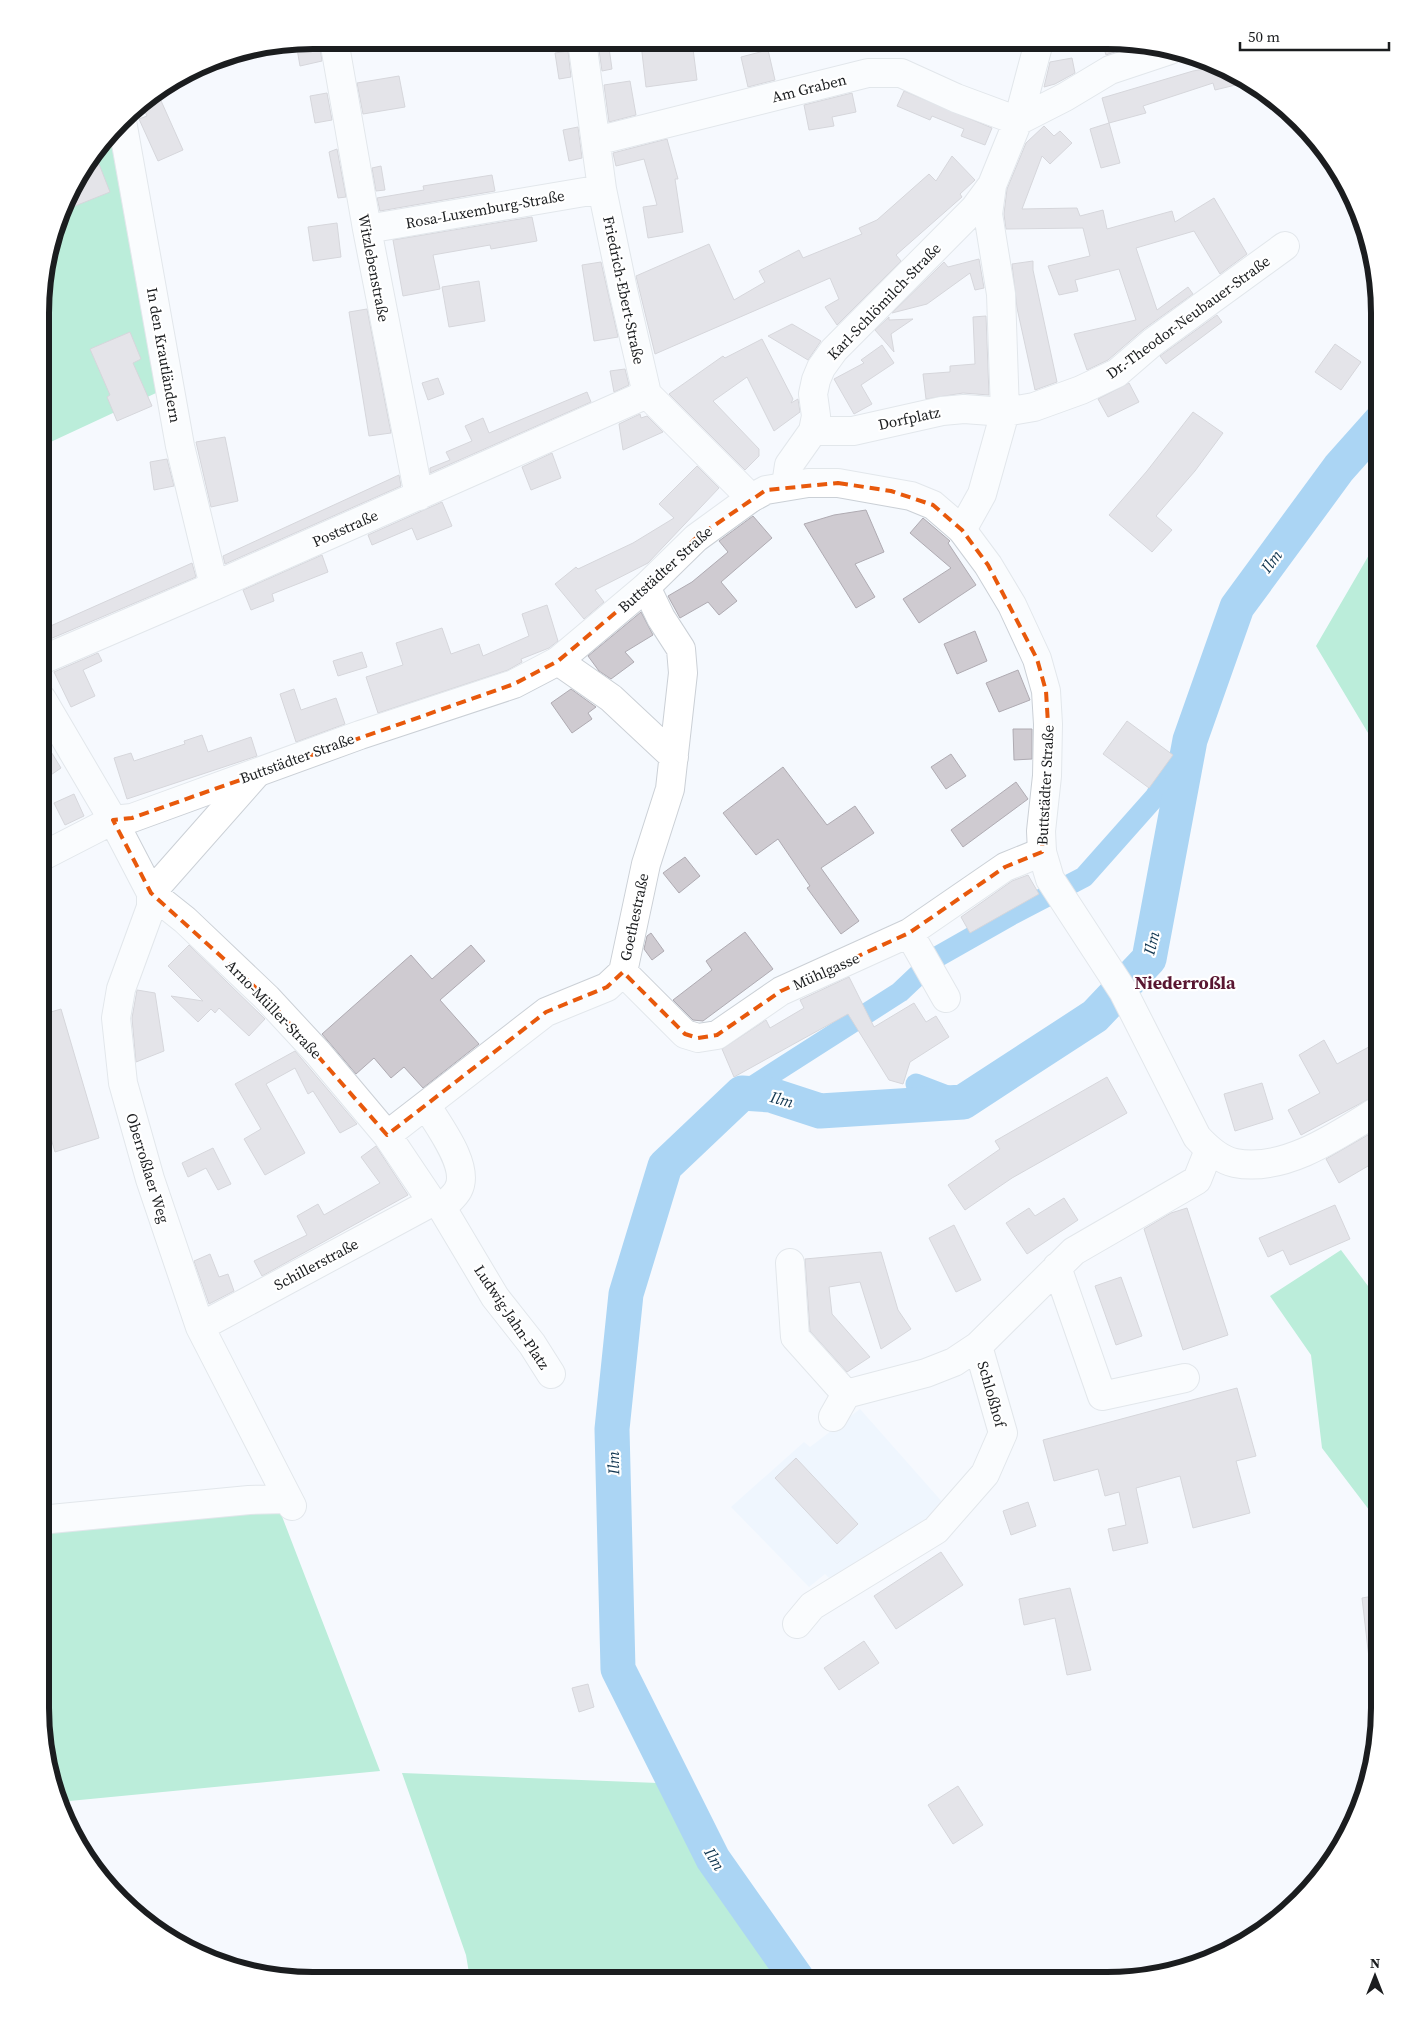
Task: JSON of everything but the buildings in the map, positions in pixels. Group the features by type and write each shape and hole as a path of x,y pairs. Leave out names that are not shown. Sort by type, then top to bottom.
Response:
{"street":[{"name":"Witzlebenstraße","path":"336,49 367,229 418,496"},
{"name":"Friedrich-Ebert-Straße","path":"583,49 602,189 647,394"},
{"path":"962,530 982,494 1005,412 1001,294 988,214 992,185 1018,121 1037,49"},
{"path":"1018,121 1065,97 1110,70 1158,54"},
{"name":"Am Graben","path":"596,141 868,74 901,72 956,98 1018,121"},
{"name":"In den Krautländern","path":"123,129 180,446 214,586"},
{"name":"Karl-Schlömilch-Straße","path":"813,431 816,416 813,394 816,380 834,350 975,208 992,185"},
{"name":"Rosa-Luxemburg-Straße","path":"367,229 602,189"},
{"name":"Dr.-Theodor-Neubauer-Straße","path":"1005,412 1034,408 1081,390 1117,373 1153,342 1285,246"},
{"path":"647,394 751,498"},
{"name":"Poststraße","path":"49,657 647,394"},
{"name":"Dorfplatz","path":"813,431 852,430 942,411 1005,412"},
{"path":"786,485 789,466 813,431"},
{"name":"Buttstädter Straße","path":"49,853 113,820 132,818 360,735 514,684 558,661 646,588 696,538 751,498 766,490 786,485 838,483 911,496 933,505 962,530 988,565 1012,605 1036,659 1046,691 1048,724 1047,776 1041,831 1042,852 1050,879 1123,991 1182,1110 1197,1137 1209,1150"},
{"name":"Goethestraße","path":"387,1135 546,1012 607,987 623,972 646,864 670,789 683,673 681,650 661,618 646,588"},
{"path":"558,661 611,698 674,757"},
{"path":"49,711 113,820 152,893 256,774"},
{"name":"Mühlgasse","path":"623,972 685,1034 698,1038 717,1035 781,991 928,966 1005,867 1042,852"},
{"name":"Arno-Müller-Straße","path":"152,893 185,920 267,998 387,1135"},
{"name":"Oberroßlaer Weg","path":"152,893 151,907 121,989 116,1018 123,1083 131,1116 200,1327 250,1420 289,1503 249,1500"},
{"path":"426,1105 458,1159 462,1174 459,1190 437,1205"},
{"path":"1209,1150 1234,1163 1257,1164 1272,1162 1325,1144 1371,1115"},
{"name":"Ludwig-Jahn-Platz","path":"387,1135 437,1205 495,1297 532,1344 550,1374"},
{"name":"Schloßhof","path":"797,1624 812,1606 936,1530 985,1474 1004,1433 978,1346 1074,1251 1197,1180 1209,1150"},
{"name":"Schillerstraße","path":"200,1327 437,1205"},
{"path":"790,1263 795,1338 846,1394"},
{"path":"1057,1267 1102,1396 1185,1378"},
{"path":"833,1417 846,1394 926,1373 954,1362 978,1346"},
{"path":"49,1519 249,1500 272,1470"}],"highlighted area":[{"path":"838,483 891,491 933,505 962,530 988,565 1037,659 1046,691 1048,724 1042,852 1005,867 909,933 781,991 717,1035 698,1038 685,1034 623,972 607,987 546,1012 387,1135 267,998 151,893 113,820 132,818 514,684 558,661 646,587 696,538 766,490"}],"shaded area":[{"path":"860,1409 944,1504 942,1513 833,1582 825,1574 809,1587 731,1507 804,1442 810,1447"}],"green space":[{"path":"111,142 156,393 49,443 49,296 54,262 63,228 76,196 93,166"},
{"path":"1371,551 1371,738 1316,646"},
{"path":"1341,1250 1371,1290 1371,1512 1322,1448 1311,1355 1270,1296"},
{"path":"278,1506 380,1771 66,1801 54,1759 49,1725 49,1524"},
{"path":"402,1773 658,1783 772,1972 469,1972 466,1955"}],"waterway":[{"name":"Ilm","path":"792,1972 713,1859 618,1669 612,1429 626,1294 665,1166 742,1093 771,1095 820,1111 963,1102 1095,1016 1149,959 1190,740 1237,607 1339,468 1371,432"},
{"path":"742,1093 900,992 937,957 1011,915 1084,877 1155,797 1190,740"},
{"path":"916,1084 963,1102"}],"district":[{"name":"Niederroßla","path":"1185,982"}]}
